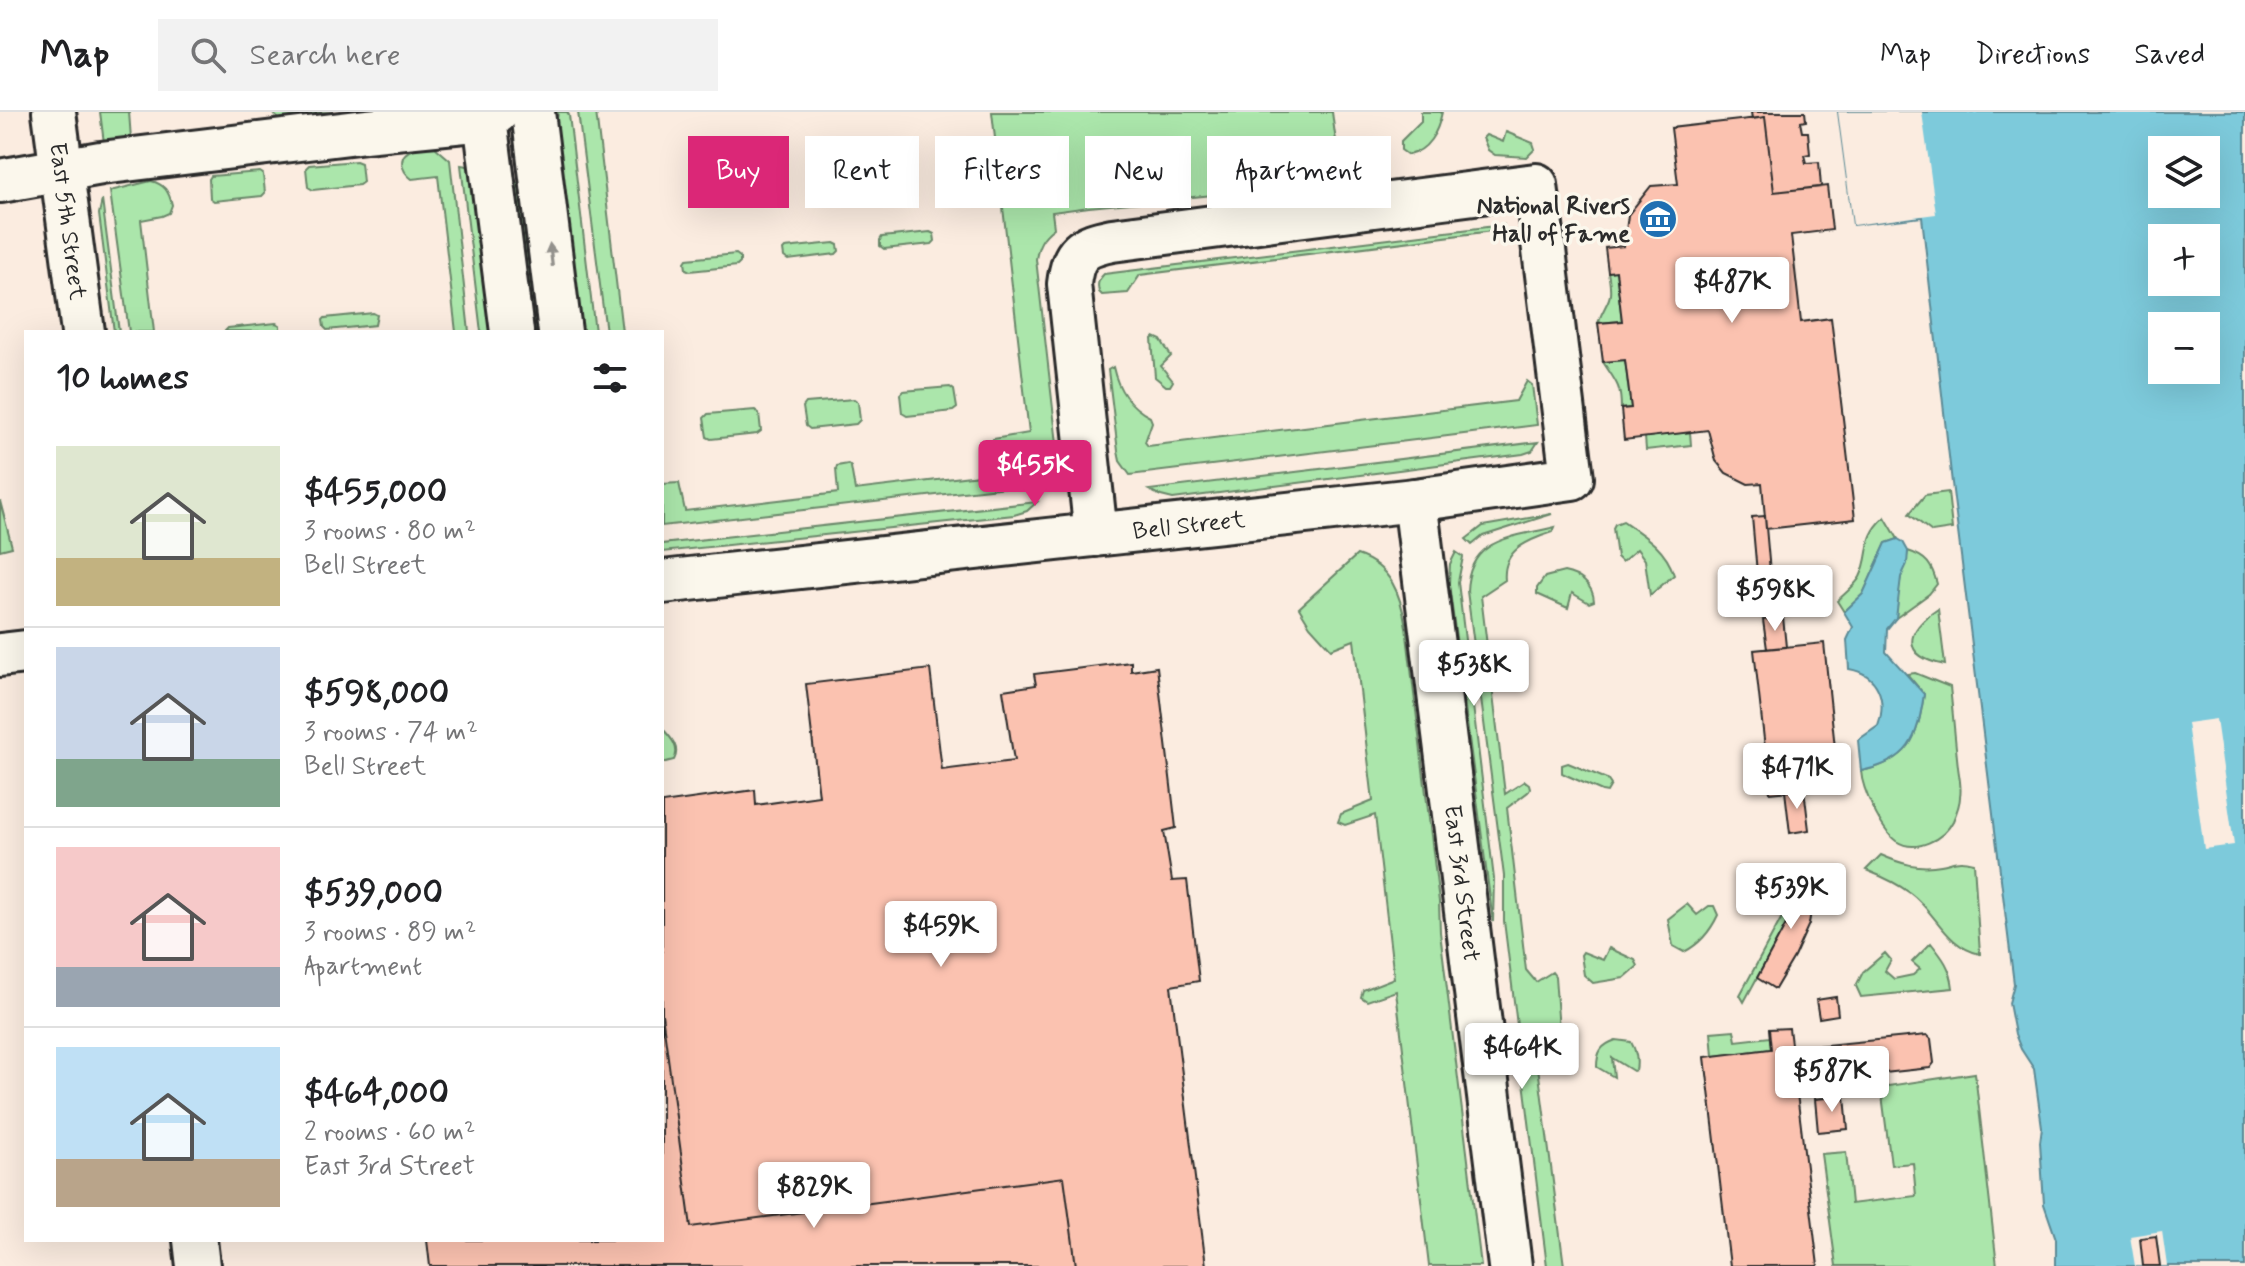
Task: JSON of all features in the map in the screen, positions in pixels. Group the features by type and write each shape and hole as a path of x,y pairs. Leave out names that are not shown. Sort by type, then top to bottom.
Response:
{"street":[{"name":"East 5th Street","path":"54,112 83,330"},
{"path":"533,112 560,330"},
{"path":"0,181 62,170 491,116 512,330"},
{"name":"Bell Street","path":"664,582 1096,535 1415,500 1572,478 1536,185 1112,240 1095,243 1080,251 1071,266 1069,284 1096,535"},
{"name":"East 3rd Street","path":"1415,500 1510,1266"},
{"path":"0,655 24,652"},
{"path":"195,1242 198,1266"}],"green space":[{"path":"100,112 129,112 131,139 104,143"},
{"path":"271,112 358,112 289,122 280,120"},
{"path":"558,112 567,112 595,330 578,330 555,132"},
{"path":"578,112 596,112 622,330 606,330"},
{"path":"992,112 1332,112 1336,136 1207,136 1207,196 1191,197 1191,136 1085,136 1085,208 1052,212 1054,228 1041,242 1036,259 1057,444 1056,470 1051,482 664,526 664,484 679,483 685,511 838,493 837,466 848,464 855,490 995,473 993,439 1029,433 1003,208 1069,208 1069,136 995,136"},
{"path":"1421,112 1442,112 1431,140 1408,155 1401,150 1401,141 1421,121"},
{"path":"1506,132 1533,143 1535,149 1527,157 1495,155 1488,150 1483,138 1486,135 1503,142"},
{"path":"435,147 450,160 469,330 456,330 438,176 412,179 403,167 405,155 419,148"},
{"path":"361,163 363,182 359,185 313,190 308,187 306,168 309,165"},
{"path":"461,165 472,171 498,330 481,330"},
{"path":"263,174 265,193 262,196 214,201 210,198 211,176"},
{"path":"151,181 165,189 172,205 169,213 141,220 154,330 129,330 110,191"},
{"path":"521,181 546,330 529,330 511,189"},
{"path":"102,200 119,330 114,330 99,214"},
{"path":"1503,225 1500,230 1140,275 1128,293 1102,295 1098,289 1098,282 1104,274"},
{"path":"934,234 932,244 884,249 880,246 882,237"},
{"path":"838,245 836,254 788,260 784,257 785,248"},
{"path":"736,254 740,257 737,266 686,269 687,259"},
{"path":"1616,271 1622,321 1598,323 1610,295 1608,272"},
{"path":"377,315 375,325 327,330 324,327 325,318"},
{"path":"280,325 280,330 226,330"},
{"path":"1154,337 1161,340 1171,356 1161,366 1173,381 1170,386 1155,377"},
{"path":"1625,360 1631,408 1621,409 1617,384 1603,362"},
{"path":"1113,367 1126,396 1136,408 1150,417 1152,422 1145,442 1148,446 1516,401 1527,381 1532,385 1537,425 1130,475 1120,461 1118,451 1108,370"},
{"path":"950,387 954,390 957,408 953,411 907,416 902,413 900,394 903,391"},
{"path":"854,399 858,402 860,420 856,424 810,429 806,426 803,407 806,403"},
{"path":"755,410 759,413 761,431 757,434 707,437 704,418 708,414"},
{"path":"1690,432 1691,445 1646,450 1645,437"},
{"path":"1538,442 1532,451 1523,454 1173,499 1149,490"},
{"path":"1948,492 1952,529 1932,532 1909,514 1925,495"},
{"path":"0,501 12,547 0,550"},
{"path":"1037,502 1027,511 1014,515 664,552 664,544"},
{"path":"1552,514 1483,536 1472,545 1466,539 1483,526"},
{"path":"1885,517 1898,539 1886,543 1863,594 1844,612 1837,601 1860,577 1870,539"},
{"path":"1623,521 1660,550 1674,575 1650,595 1645,560 1637,549 1622,562 1617,557 1613,528"},
{"path":"1555,527 1553,532 1518,548 1508,561 1505,580 1481,596 1505,794 1525,781 1530,788 1507,808 1526,970 1536,982 1552,972 1555,976 1560,1044 1538,1067 1564,1266 1547,1266 1504,921 1504,876 1467,591 1470,573 1484,550 1509,538"},
{"path":"1908,551 1928,563 1937,584 1929,594 1896,618 1900,582"},
{"path":"1456,552 1463,557 1458,582 1494,879 1493,922 1449,584 1450,564"},
{"path":"1357,555 1386,574 1397,593 1406,627 1481,1266 1429,1266 1396,991 1367,1001 1361,997 1363,990 1394,978 1375,815 1345,825 1338,822 1341,814 1373,801 1354,640 1331,649 1310,626 1299,608"},
{"path":"1564,572 1584,581 1594,601 1589,603 1572,593 1568,608 1537,594 1537,588 1545,577"},
{"path":"1938,609 1945,665 1920,656 1912,642 1919,626"},
{"path":"1915,673 1950,687 1961,790 1958,809 1949,828 1929,843 1912,846 1896,841 1884,828 1869,798 1861,771 1891,761 1901,754 1914,736 1924,694 1907,674"},
{"path":"664,730 674,742 674,760 664,762"},
{"path":"1568,763 1607,779 1611,785 1607,792 1562,773 1562,765"},
{"path":"1881,855 1918,866 1960,861 1974,863 1980,954 1958,944 1910,893 1866,870"},
{"path":"1795,873 1790,917 1744,1002 1740,995 1782,917 1788,876"},
{"path":"1687,904 1697,915 1714,906 1718,915 1704,936 1684,952 1673,946 1668,919"},
{"path":"1931,943 1946,964 1953,988 1861,997 1856,986 1863,972 1885,953 1891,960 1885,971 1894,979 1913,975 1920,969 1912,962"},
{"path":"1609,948 1635,960 1638,966 1624,978 1593,983 1584,975 1581,955 1583,952 1603,960"},
{"path":"1734,1030 1736,1041 1770,1037 1771,1049 1713,1056 1711,1032"},
{"path":"1616,1040 1631,1042 1637,1063 1633,1071 1612,1058 1614,1077 1597,1067 1597,1062 1603,1047"},
{"path":"1975,1073 1997,1266 1836,1266 1821,1154 1846,1152 1851,1204 1916,1196 1913,1163 1891,1165 1881,1087"}],"water":[{"path":"1838,112 2245,112 2245,1266 2056,1266 2056,1239 2044,1204 2042,1127 2034,1069 2015,1034 2009,1003 2014,984 1922,217 1853,225"},
{"path":"1898,539 1908,551 1907,564 1901,577 1896,618 1887,629 1886,652 1924,694 1918,724 1908,746 1891,761 1861,771 1858,740 1878,726 1881,698 1874,682 1849,669 1847,640 1853,627 1844,612 1863,594 1886,543"}],"pier":[{"path":"1838,112 1922,112 1936,214 1853,225"},
{"path":"2216,719 2234,845 2204,849 2187,723"},
{"path":"2162,1231 2167,1266 2135,1266 2130,1236"}],"building":[{"path":"1751,112 1805,112 1806,121 1800,122 1802,132 1808,132 1810,154 1804,155 1806,163 1819,162 1821,187 1774,192 1765,117 1752,119"},
{"path":"1765,117 1774,192 1827,186 1832,230 1791,235 1801,322 1831,318 1855,519 1766,529 1762,483 1748,484 1726,473 1716,461 1708,430 1624,440 1621,409 1631,408 1625,360 1603,362 1598,323 1622,321 1616,271 1608,272 1605,248 1624,246 1628,215 1651,186 1678,184 1671,128"},
{"path":"1765,516 1770,572 1757,573 1752,517"},
{"path":"1783,617 1786,647 1767,649 1763,620"},
{"path":"1824,643 1839,786 1770,793 1754,650"},
{"path":"1131,662 1131,671 1157,667 1176,828 1164,831 1172,881 1187,880 1199,981 1171,986 1206,1266 1076,1266 1064,1177 691,1227 664,1029 664,803 755,790 756,805 819,796 806,684 930,669 942,770 1014,761 1003,690 1036,685 1034,674"},
{"path":"1804,789 1809,830 1790,833 1785,791"},
{"path":"1814,871 1809,924 1775,989 1757,978 1790,917 1795,873"},
{"path":"1836,997 1838,1015 1819,1018 1816,1000"},
{"path":"1789,1028 1818,1266 1730,1266 1705,1057 1771,1049 1769,1029"},
{"path":"664,1029 691,1227 1064,1177 1076,1266 430,1266 427,1242 664,1242"},
{"path":"1927,1035 1931,1039 1934,1063 1930,1068 1820,1080 1802,1078 1799,1052 1816,1046"},
{"path":"1845,1096 1848,1129 1818,1132 1815,1099"},
{"path":"2156,1236 2160,1266 2143,1266 2140,1238"}],"place":[{"name":"National Rivers Hall of Fame","path":"1658,219"}]}
